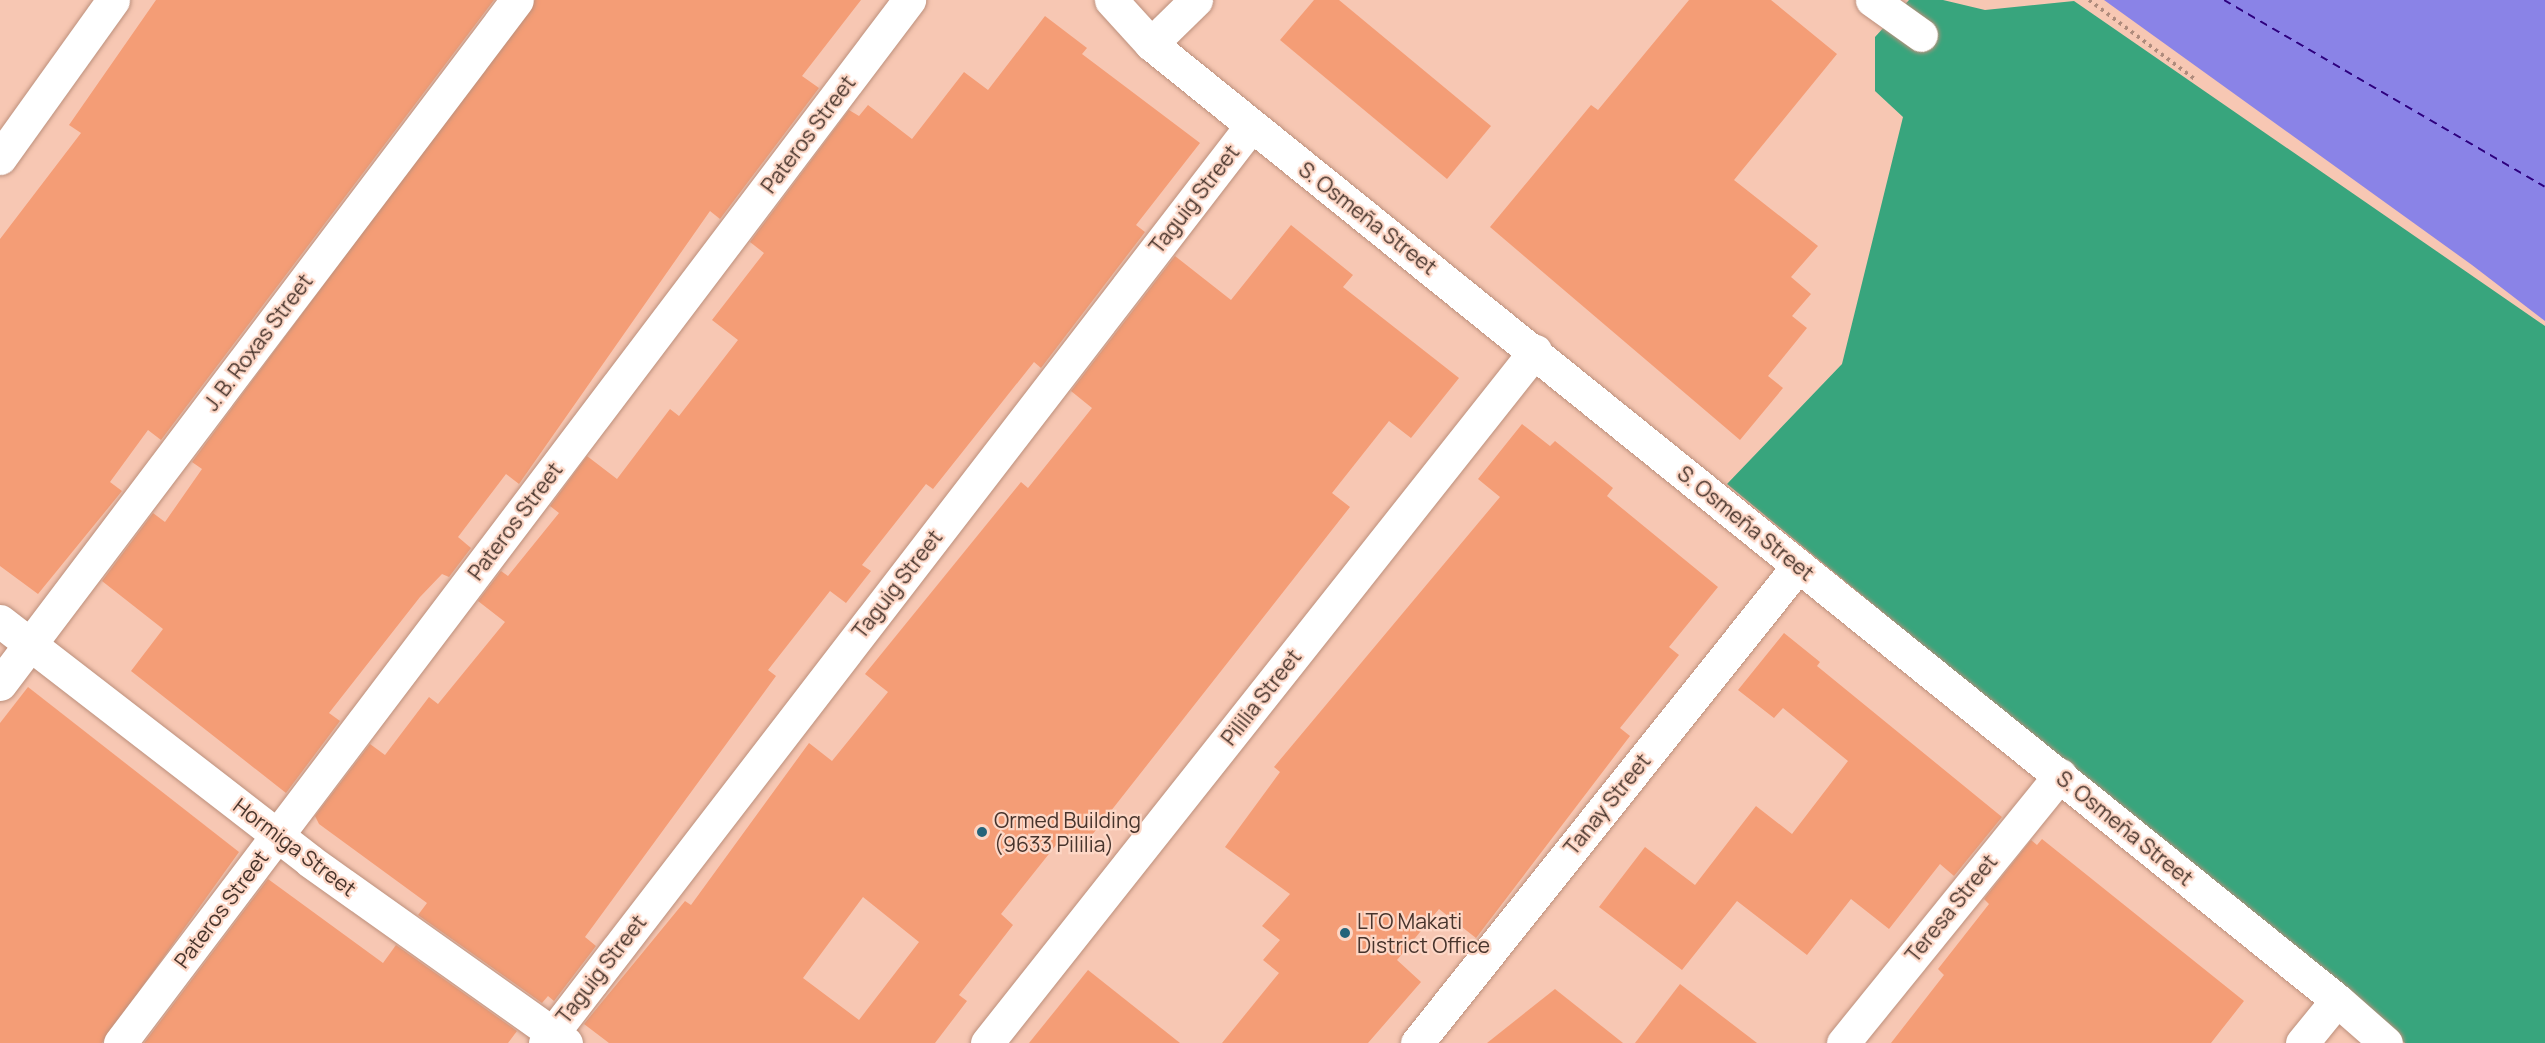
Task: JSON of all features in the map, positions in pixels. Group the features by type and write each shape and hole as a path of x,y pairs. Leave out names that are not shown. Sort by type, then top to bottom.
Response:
{"street":[{"path":"0,158 113,0"},
{"name":"J. B. Roxas Street","path":"0,684 517,0"},
{"name":"Pateros Street","path":"120,1043 909,0"},
{"name":"S. Osmeña Street","path":"1111,0 1151,44 1251,126 1536,351 1798,566 2337,1000 2385,1043"},
{"path":"1151,44 1196,0"},
{"path":"1872,0 1921,35"},
{"name":"Taguig Street","path":"554,1039 1251,126"},
{"name":"Pililia Street","path":"987,1043 1536,351"},
{"name":"Tanay Street","path":"1417,1043 1798,566"},
{"name":"Hormiga Street","path":"0,621 278,834 554,1039"},
{"name":"Teresa Street","path":"1843,1043 2060,775"},
{"path":"2302,1043 2337,1000"}],"path":[{"path":"2089,0 2196,80"}],"green space":[{"path":"1909,0 1943,0 1985,10 2074,1 2545,326 2545,1043 2405,1043 1727,484 1842,364 1903,117 1875,91 1875,37"}],"shaded area":[{"path":"2104,0 2545,0 2545,321 2472,265"}],"building":[{"path":"156,0 494,0 161,440 148,430 110,482 122,491 38,594 0,566 0,239 81,133 69,125"},
{"path":"535,0 861,0 802,76 819,88 720,219 710,211 519,484 506,474 458,537 471,548 449,577 442,574 420,597 329,713 340,721 286,793 131,671 163,629 102,581 153,513 165,522 202,469 192,462"},
{"path":"1314,0 1339,0 1491,126 1447,179 1280,40"},
{"path":"1689,0 1771,0 1837,54 1734,180 1818,246 1791,277 1811,294 1792,316 1807,328 1768,376 1783,388 1740,440 1490,227 1591,105 1598,110"},
{"path":"1045,16 1087,48 1082,54 1200,143 1136,225 1145,232 1041,368 1034,362 933,489 926,484 862,565 871,571 846,603 830,591 768,670 776,676 585,937 596,946 554,1001 548,996 542,1003 418,915 427,903 319,824 315,816 370,744 385,755 429,697 438,704 505,622 478,601 501,571 508,576 559,513 550,506 587,456 617,479 670,409 679,416 738,340 712,320 764,253 750,242 849,110 859,116 868,105 912,139 964,72 988,90"},
{"path":"1291,225 1353,275 1343,287 1459,378 1411,438 1389,421 1332,493 1350,507 1081,849 1064,835 1001,914 1013,925 959,995 967,1001 935,1043 609,1043 584,1024 685,901 691,905 809,743 832,761 888,692 865,674 1021,482 1028,488 1092,408 1071,391 1175,256 1231,300","holes":["863,897 919,942 859,1020 803,978"]},
{"path":"1522,424 1550,446 1555,441 1613,488 1607,496 1718,587 1669,647 1679,655 1620,728 1630,736 1476,938 1439,909 1397,960 1421,982 1368,1043 1222,1043 1279,973 1263,960 1280,940 1262,926 1290,894 1225,847 1280,772 1274,767 1500,497 1478,479"},
{"path":"1784,633 1820,662 1817,666 2002,817 1954,876 1940,864 1889,929 1851,899 1807,955 1737,901 1682,970 1599,907 1645,847 1695,885 1756,806 1792,834 1848,761 1783,708 1774,718 1738,690"},
{"path":"28,687 239,852 102,1043 0,1043 0,723"},
{"path":"2042,839 2244,1001 2211,1043 1891,1043 1944,975 1938,969 1989,904 1984,899 2031,840 2037,845"},
{"path":"268,879 383,963 396,945 517,1031 508,1043 144,1043"},
{"path":"1088,970 1180,1043 1029,1043"},
{"path":"1680,984 1757,1043 1635,1043"},
{"path":"1555,989 1623,1043 1487,1043"}],"ferry route":[{"path":"2224,0 2545,187"}],"place":[{"name":"Ormed Building (9633 Pililia)","path":"982,832"},
{"name":"LTO Makati District Office","path":"1345,933"}]}
